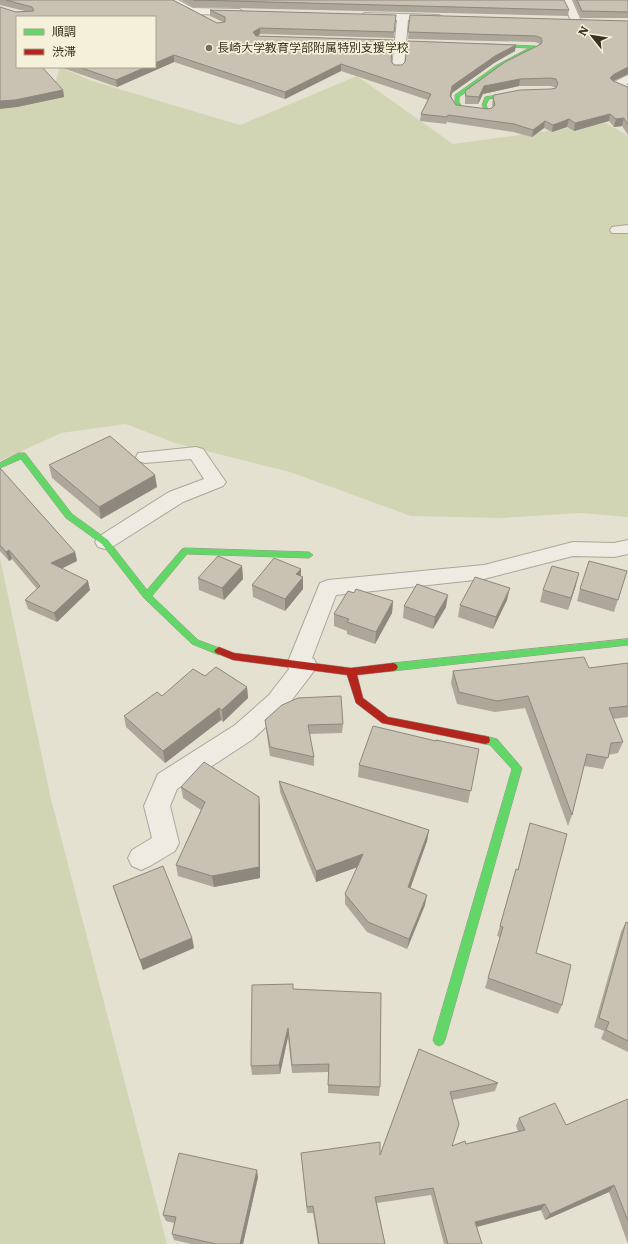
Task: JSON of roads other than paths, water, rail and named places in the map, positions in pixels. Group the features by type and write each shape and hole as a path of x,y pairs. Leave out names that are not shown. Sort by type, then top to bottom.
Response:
{"street":[{"path":"170,0 190,11 246,12"},
{"path":"567,0 576,21"},
{"path":"356,15 450,18"},
{"path":"398,68 403,17"},
{"path":"353,41 448,44"},
{"path":"480,45 535,47 498,66 458,96 457,102 460,108 487,111 484,105 487,98 519,92 534,92"},
{"path":"628,78 616,85 628,89"},
{"path":"105,542 176,497 216,482 196,453 145,457"},
{"path":"0,466 22,455 69,516 105,542 147,596 195,642 233,656 302,664 351,672 628,642"},
{"path":"141,858 166,843 157,806 167,782 244,732 277,702 302,664 328,588 484,572 574,549 614,550 628,547"},
{"path":"147,596 185,551 309,555"},
{"path":"351,672 359,700 385,720 492,742 517,768 439,1040"}],"place":[{"name":"長崎大学教育学部附属特別支援学校","path":"209,48"}]}
